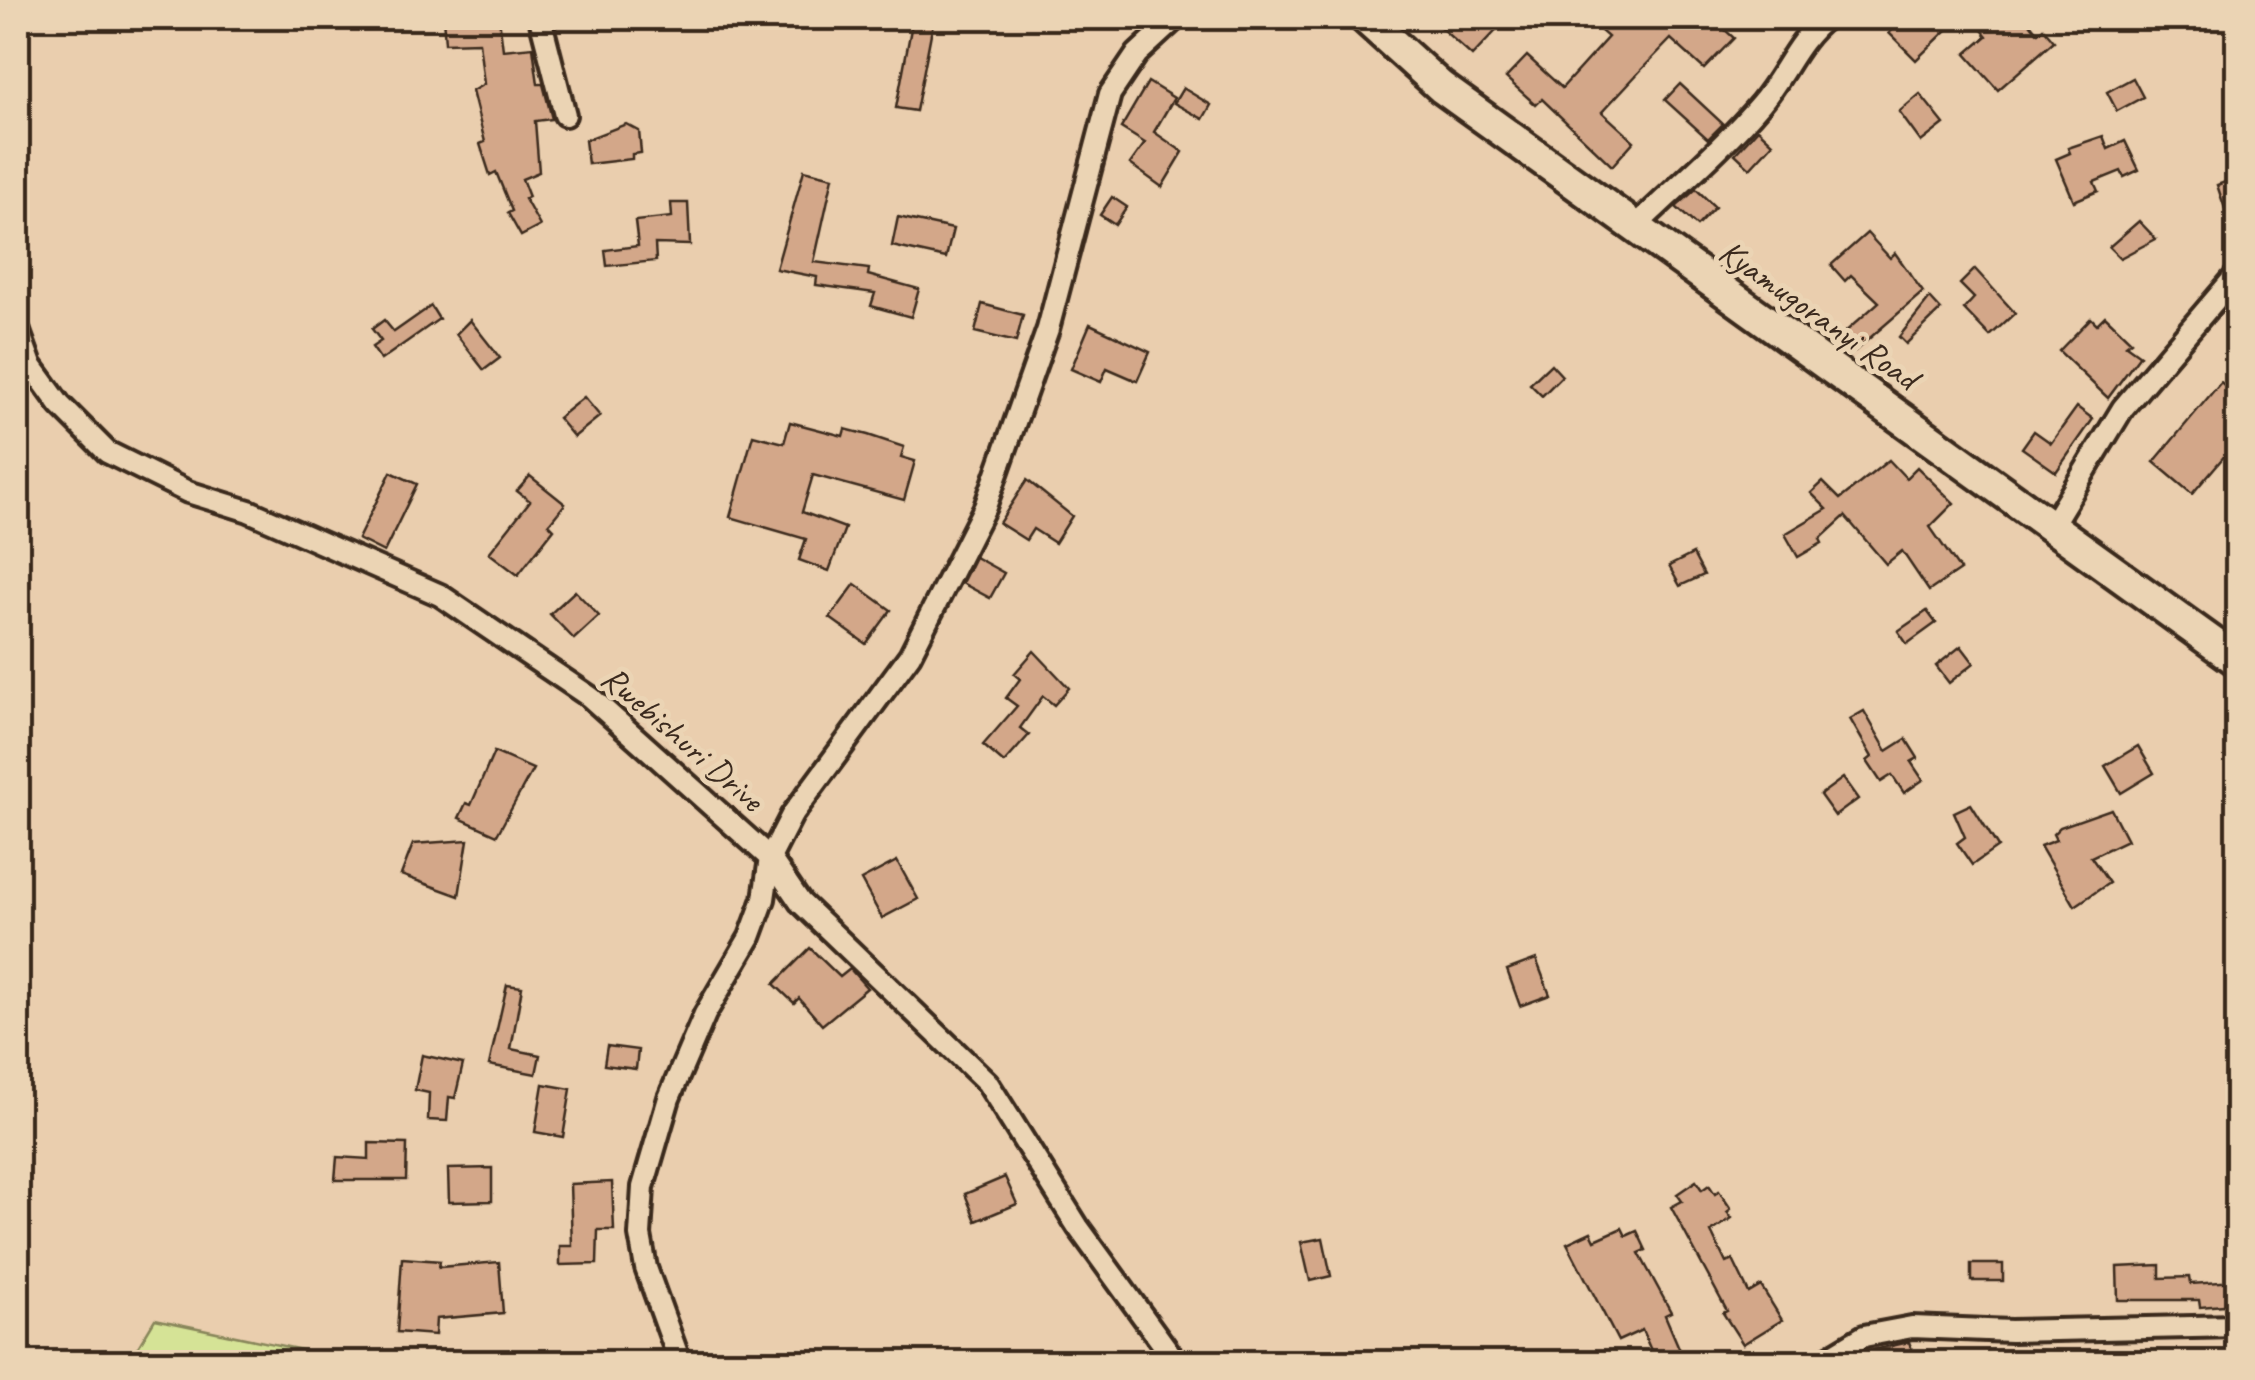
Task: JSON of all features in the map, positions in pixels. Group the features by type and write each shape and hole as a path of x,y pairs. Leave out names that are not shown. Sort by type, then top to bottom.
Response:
{"street":[{"path":"540,18 565,115"},
{"path":"680,1362 646,1268 640,1235 643,1187 669,1098 705,1014 750,938 764,899 770,858 792,815 910,655 986,507 1048,329 1110,94 1136,54 1176,18"},
{"name":"Kyamugoranyi Road","path":"1365,18 1441,87 2238,661"},
{"path":"1634,228 1751,116 1777,86 1810,30 1826,18"},
{"path":"2052,525 2123,408 2238,273"},
{"name":"Rwebishuri Drive","path":"18,328 31,365 60,405 107,452 188,492 249,512 440,595 590,697 770,858 800,902 987,1082 1078,1226 1176,1362"},
{"path":"1820,1362 1864,1336 1912,1327 2012,1331 2238,1326"}],"green space":[{"path":"155,1319 359,1362 129,1362"}],"building":[{"path":"443,18 499,18 503,50 533,47 538,84 543,84 552,119 535,121 539,172 522,179 529,197 525,199 540,226 521,236 508,213 512,211 496,172 490,175 480,144 485,142 472,91 484,84 479,42 445,43"},
{"path":"913,18 934,18 916,111 896,108"},
{"path":"1430,18 1508,18 1472,56"},
{"path":"1586,18 1712,18 1734,38 1704,69 1671,39 1642,69 1602,112 1634,141 1612,166 1542,99 1536,105 1506,78 1527,56 1562,88 1608,37"},
{"path":"1905,18 1938,18 1949,28 1916,60 1889,33"},
{"path":"1988,18 2026,18 2038,33 2043,28 2054,41 1998,90 1966,54 1987,36 1978,25"},
{"path":"2133,78 2143,97 2117,111 2107,92"},
{"path":"1148,82 1174,98 1154,132 1183,152 1162,187 1130,164 1145,143 1121,128"},
{"path":"1680,84 1723,124 1708,139 1665,100"},
{"path":"1183,88 1211,105 1203,119 1174,103"},
{"path":"1920,94 1944,124 1921,142 1899,112"},
{"path":"626,124 639,131 641,153 632,154 632,159 588,164 585,140"},
{"path":"1758,129 1773,143 1750,168 1735,154"},
{"path":"2103,136 2108,149 2125,141 2139,170 2124,177 2121,171 2094,182 2098,191 2074,201 2056,159 2070,153 2068,148"},
{"path":"804,170 833,177 814,262 869,269 868,275 919,289 911,317 871,306 875,293 816,285 817,277 776,269"},
{"path":"2233,179 2238,192 2235,238 2217,185"},
{"path":"1696,189 1715,207 1697,226 1676,207"},
{"path":"1112,197 1127,207 1115,225 1100,215"},
{"path":"671,203 688,203 690,245 655,244 656,261 607,266 605,250 638,246 635,221 672,217"},
{"path":"898,217 953,229 946,258 892,246"},
{"path":"2139,221 2156,239 2120,258 2109,247"},
{"path":"1867,233 1890,258 1895,253 1923,292 1849,356 1835,341 1879,302 1851,275 1845,281 1831,265"},
{"path":"1975,269 2015,313 1990,336 1964,309 1974,298 1960,284"},
{"path":"1930,298 1941,310 1906,344 1899,337"},
{"path":"982,304 1023,315 1016,342 975,332"},
{"path":"431,306 439,319 381,360 372,347 381,341 372,329 384,320 394,332"},
{"path":"2105,316 2131,341 2126,345 2140,355 2108,398 2059,351 2091,318 2097,324"},
{"path":"470,320 500,358 484,370 456,334"},
{"path":"1090,324 1150,352 1137,381 1107,368 1101,382 1071,369"},
{"path":"1551,364 1562,376 1542,396 1530,384"},
{"path":"2238,371 2238,440 2192,494 2154,462 2221,382 2225,386"},
{"path":"584,397 600,416 574,437 558,418"},
{"path":"2077,407 2093,419 2056,472 2022,448 2034,431 2051,443"},
{"path":"790,422 843,436 845,429 868,435 904,447 901,457 915,461 904,500 813,475 802,512 845,528 829,571 799,560 806,539 730,517 753,435 784,443"},
{"path":"1889,460 1906,478 1917,467 1954,503 1930,527 1960,570 1929,591 1902,551 1886,564 1845,516 1820,539 1822,543 1798,557 1785,534 1827,509 1811,493 1823,482 1840,499"},
{"path":"391,472 417,484 384,552 358,539"},
{"path":"530,476 565,504 549,524 554,529 518,575 489,553 530,501 517,491"},
{"path":"1027,480 1072,516 1055,543 1033,529 1026,540 999,523"},
{"path":"1693,554 1704,575 1680,586 1669,566"},
{"path":"975,557 1004,573 990,598 962,583"},
{"path":"855,584 891,610 866,644 830,618"},
{"path":"575,591 599,616 574,639 550,614"},
{"path":"1927,611 1936,623 1907,644 1898,631"},
{"path":"1961,646 1974,663 1949,683 1936,666"},
{"path":"1034,651 1069,688 1054,705 1043,696 1020,728 1029,735 1004,763 983,745 1017,706 1006,698 1020,679 1014,674"},
{"path":"1864,711 1887,751 1906,739 1918,758 1911,762 1923,780 1904,793 1892,775 1881,782 1867,761 1872,757 1850,719"},
{"path":"2138,746 2154,773 2121,793 2105,766"},
{"path":"494,752 533,769 497,835 459,818 466,803 471,805"},
{"path":"1843,778 1858,799 1835,816 1820,795"},
{"path":"1971,804 1998,847 1972,865 1957,843 1965,837 1954,812"},
{"path":"2111,809 2127,840 2091,857 2109,883 2075,906 2040,846 2056,840 2053,834 2060,827"},
{"path":"468,840 459,896 401,875 413,844"},
{"path":"897,861 918,899 882,918 861,880"},
{"path":"810,948 840,977 850,969 867,988 822,1025 799,998 794,1003 774,984"},
{"path":"1536,959 1550,995 1520,1006 1507,970"},
{"path":"507,985 522,987 511,1049 540,1055 536,1074 489,1065"},
{"path":"607,1046 638,1050 636,1069 604,1065"},
{"path":"422,1055 463,1064 455,1098 449,1097 447,1121 428,1120 429,1093 415,1090"},
{"path":"543,1084 571,1089 563,1137 535,1132"},
{"path":"369,1143 407,1144 406,1180 335,1180 337,1157 369,1159"},
{"path":"492,1168 492,1201 449,1202 448,1169"},
{"path":"1005,1177 1017,1204 976,1221 965,1194"},
{"path":"1696,1181 1702,1190 1709,1185 1715,1194 1719,1191 1731,1209 1727,1212 1732,1218 1711,1232 1726,1263 1733,1260 1749,1293 1761,1286 1782,1320 1743,1344 1723,1313 1727,1311 1671,1207 1682,1201 1677,1194"},
{"path":"612,1182 614,1230 598,1230 597,1264 560,1265 560,1246 572,1246 570,1184"},
{"path":"1622,1228 1626,1236 1637,1231 1646,1250 1639,1253 1671,1312 1665,1315 1685,1362 1656,1362 1642,1330 1618,1341 1567,1243 1591,1232 1595,1240"},
{"path":"1323,1238 1331,1276 1310,1281 1301,1242"},
{"path":"402,1258 440,1261 439,1267 499,1262 503,1313 436,1319 435,1335 397,1332"},
{"path":"1971,1264 2003,1264 2003,1281 1971,1281"},
{"path":"2160,1265 2160,1278 2190,1277 2191,1284 2235,1281 2236,1304 2200,1307 2199,1300 2118,1300 2117,1267"},
{"path":"1909,1342 1917,1362 1870,1362 1865,1352"}]}
